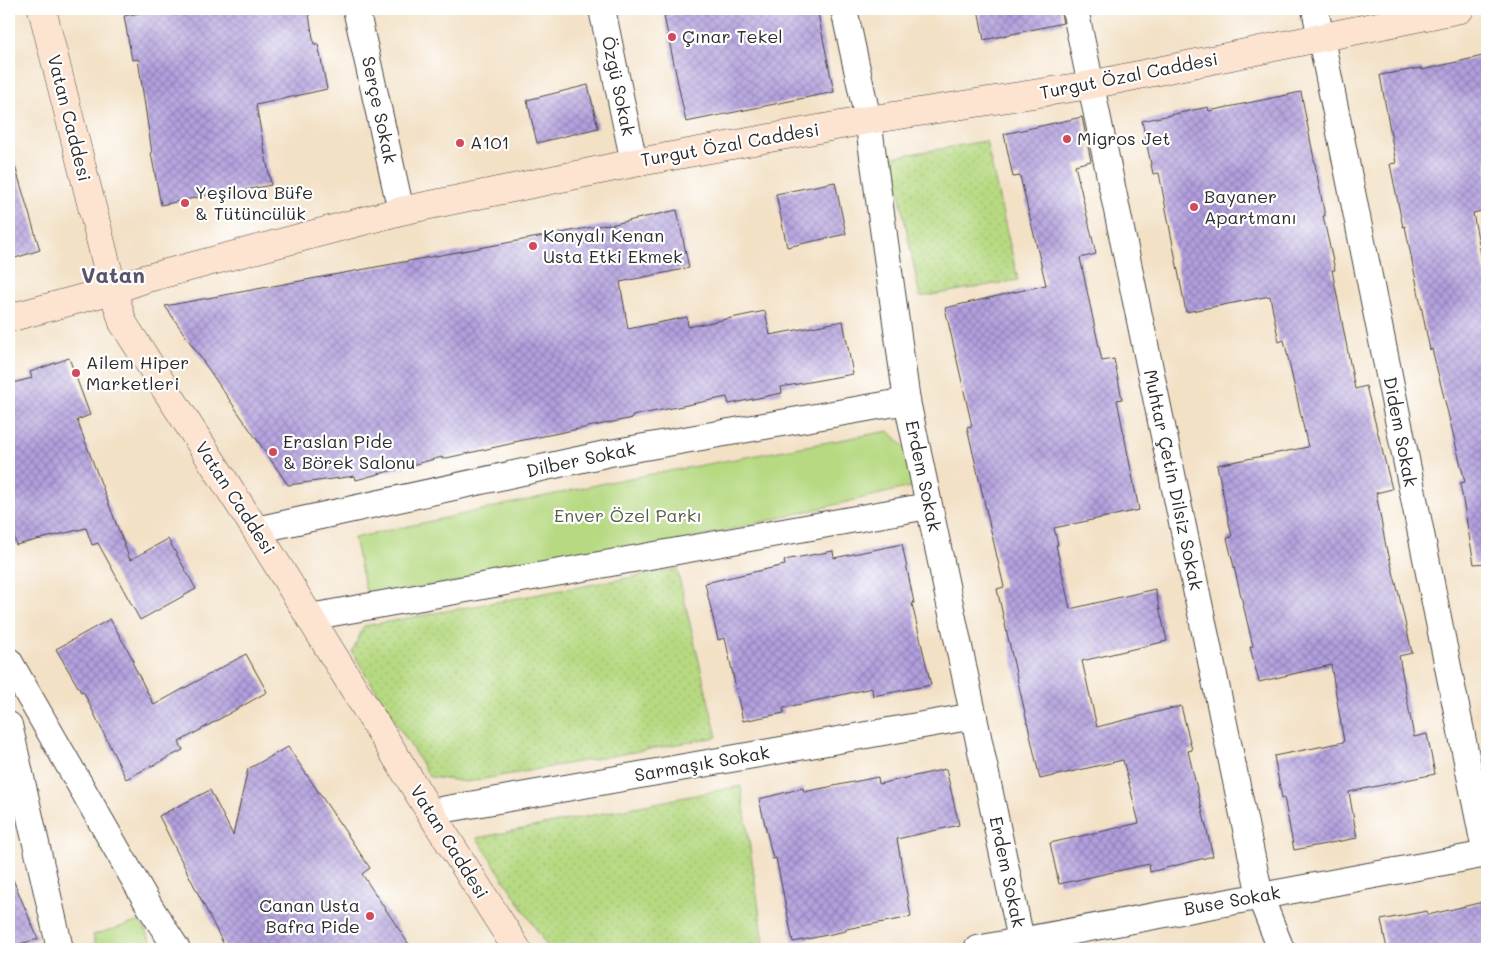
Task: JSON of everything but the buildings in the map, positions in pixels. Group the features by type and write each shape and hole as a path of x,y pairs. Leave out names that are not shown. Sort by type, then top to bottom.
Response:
{"street":[{"name":"Vatan Caddesi","path":"42,9 123,323 256,530 517,949"},
{"name":"Serçe Sokak","path":"356,9 400,211"},
{"name":"Özgü Sokak","path":"602,9 634,163"},
{"name":"Erdem Sokak","path":"844,9 868,120 908,401 928,506 1021,940"},
{"name":"Muhtar Çetin Dilsiz Sokak","path":"1075,9 1260,896 1280,949"},
{"name":"Didem Sokak","path":"1314,9 1487,854"},
{"name":"Turgut Özal Caddesi","path":"9,318 113,290 144,279 400,211 634,163 868,120 1090,85 1460,9"},
{"name":"Dilber Sokak","path":"256,530 610,452 908,401"},
{"path":"310,617 928,506"},
{"path":"9,661 176,949"},
{"name":"Sarmaşık Sokak","path":"430,812 974,716"},
{"path":"9,725 60,949"},
{"name":"Buse Sokak","path":"977,949 1487,854"}],"green space":[{"path":"986,141 1018,280 920,297 892,157"},
{"name":"Enver Özel Parkı","path":"889,431 910,453 914,486 636,552 367,596 354,538 614,481"},
{"path":"677,569 717,737 467,782 430,777 352,652 364,626"},
{"path":"741,786 764,943 729,949 549,949 477,838"},
{"path":"140,921 156,949 97,949 93,935"}],"place":[{"name":"Çınar Tekel","path":"672,37"},
{"name":"Migros Jet","path":"1067,139"},
{"name":"A101","path":"460,143"},
{"name":"Yeşilova Büfe & Tütüncülük","path":"185,203"},
{"name":"Bayaner Apartmanı","path":"1194,207"},
{"name":"Konyalı Kenan Usta Etki Ekmek","path":"533,246"},
{"name":"Ailem Hiper Marketleri","path":"76,373"},
{"name":"Eraslan Pide & Börek Salonu","path":"273,452"},
{"name":"Canan Usta Bafra Pide","path":"370,916"}],"district":[{"name":"Vatan","path":"113,275"}]}
